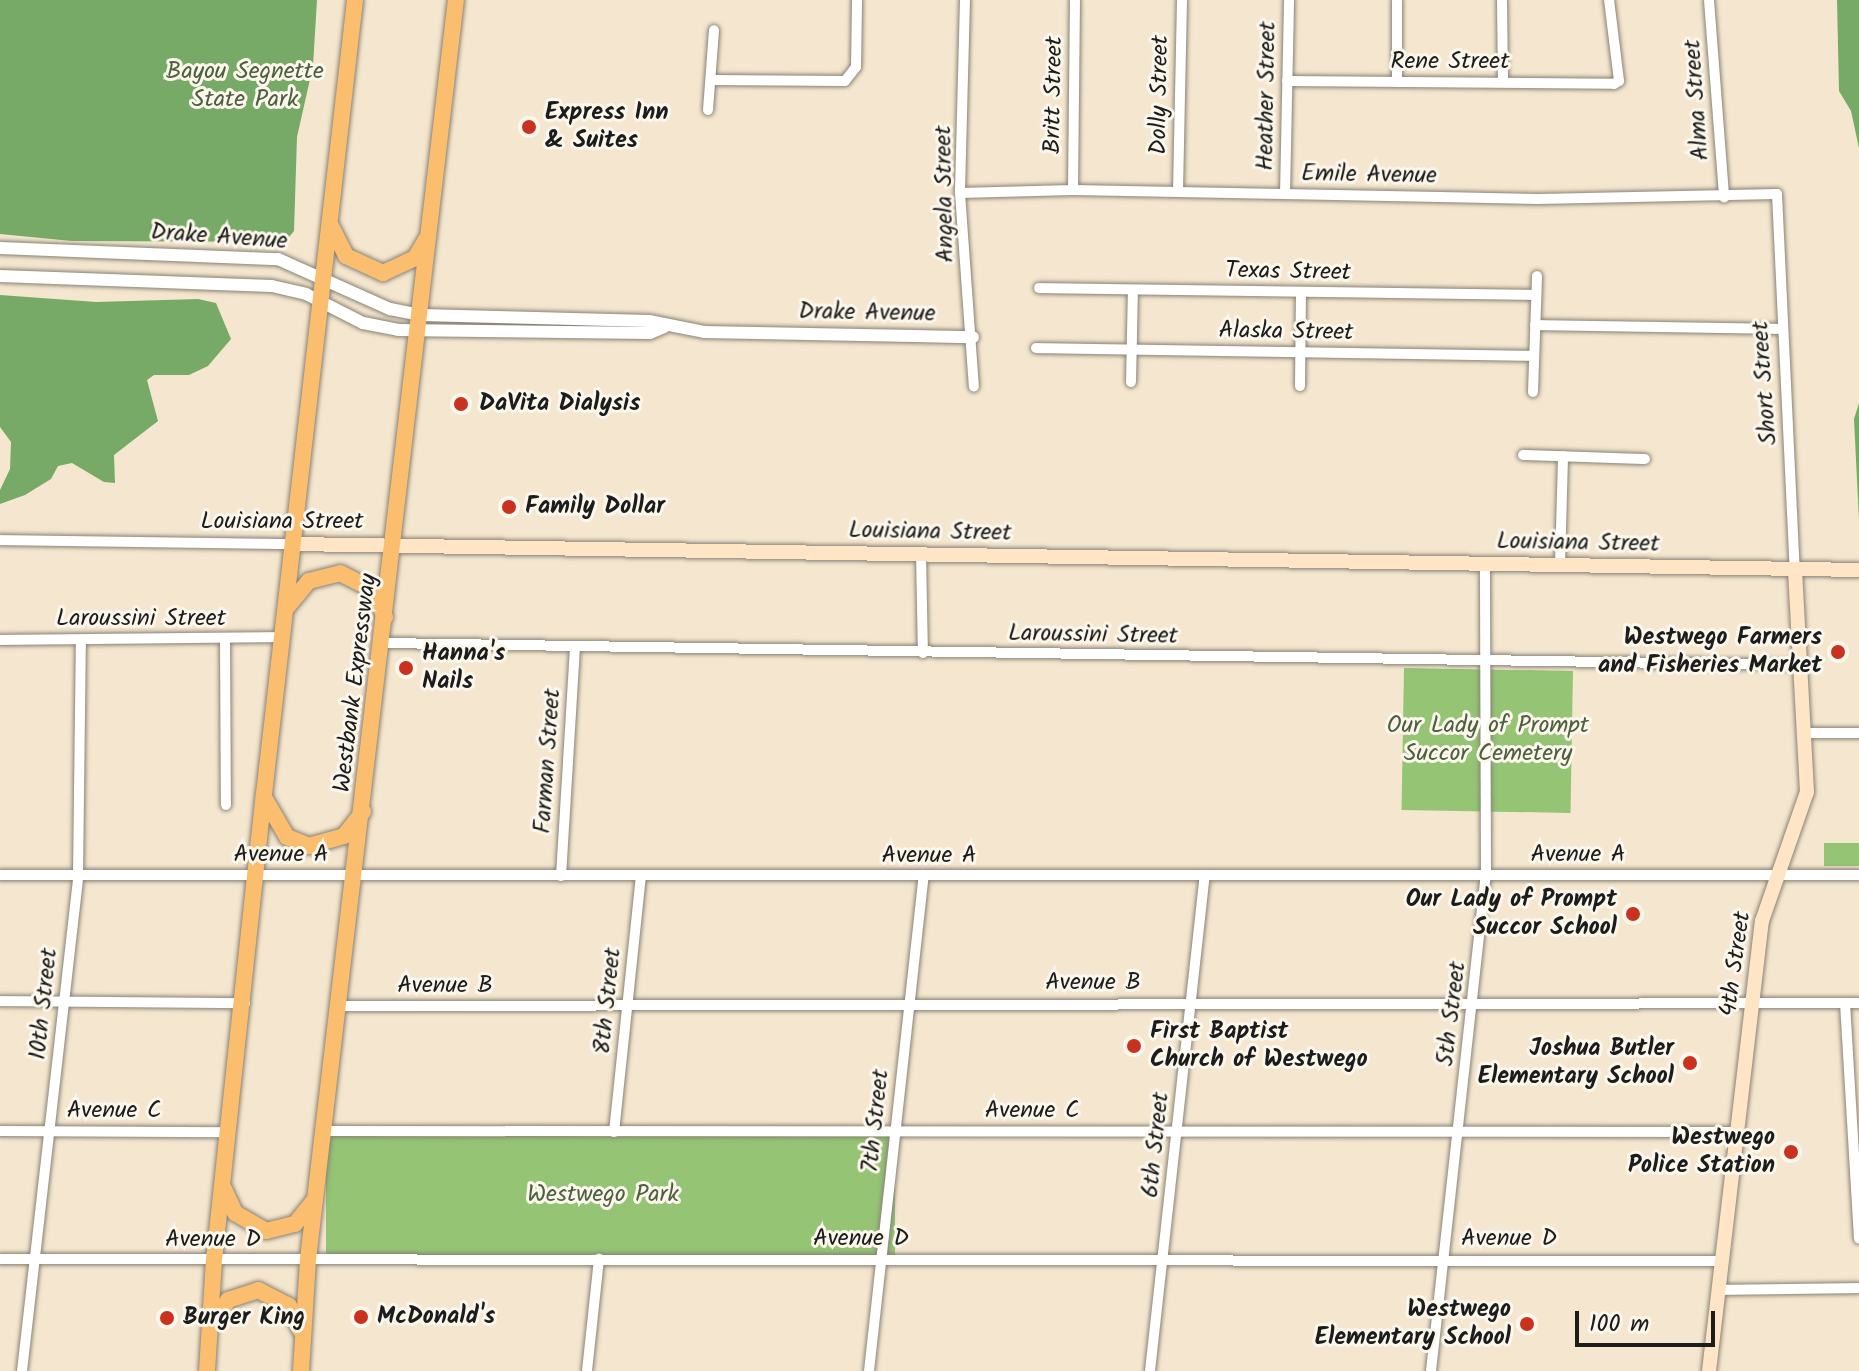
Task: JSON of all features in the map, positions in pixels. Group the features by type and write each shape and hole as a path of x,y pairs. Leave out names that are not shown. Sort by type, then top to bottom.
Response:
{"highway":[{"path":"207,1371 214,1260 245,1003 264,794 355,0"},
{"name":"Westbank Expressway","path":"301,1371 308,1259 387,623 456,0"},
{"path":"330,221 346,256 383,273 415,258 431,231"},
{"path":"285,612 309,581 340,573 372,589 387,623"},
{"path":"264,794 278,827 309,846 344,836 365,809"},
{"path":"222,1184 235,1213 266,1231 295,1224 318,1194"},
{"path":"208,1345 220,1308 246,1291 277,1296 289,1306 302,1336"}],"main road":[{"name":"Louisiana Street","path":"293,544 1859,570"},
{"name":"4th Street","path":"1709,1371 1762,921 1775,875 1804,809 1804,733 1795,569"}],"street":[{"path":"711,80 834,84 851,77 856,67 857,0"},
{"name":"Angela Street","path":"965,0 960,193 973,337 974,386"},
{"name":"Britt Street","path":"1073,190 1075,0"},
{"name":"Dolly Street","path":"1178,191 1182,0"},
{"name":"Heather Street","path":"1285,194 1289,0"},
{"path":"1397,0 1397,82"},
{"path":"1502,0 1503,82"},
{"name":"Rene Street","path":"1287,81 1614,84 1619,81 1609,0"},
{"name":"Alma Street","path":"1709,0 1724,197"},
{"path":"708,110 714,30"},
{"name":"Emile Avenue","path":"960,193 1073,190 1724,197 1777,194"},
{"name":"Short Street","path":"1777,194 1781,329 1795,569"},
{"name":"Drake Avenue","path":"0,248 256,257 323,276 421,323"},
{"name":"Drake Avenue","path":"0,276 272,286 320,302 363,323 650,333 664,327 973,337"},
{"path":"1533,392 1537,276"},
{"name":"Texas Street","path":"1039,288 1536,295"},
{"path":"1131,382 1133,290"},
{"path":"1300,386 1301,292"},
{"path":"1535,325 1781,329"},
{"name":"Alaska Street","path":"1036,348 1534,356"},
{"path":"1523,455 1645,459"},
{"path":"1560,565 1563,456"},
{"name":"Louisiana Street","path":"0,540 293,544"},
{"path":"921,553 923,653"},
{"name":"5th Street","path":"1431,1371 1486,875 1485,563"},
{"name":"Laroussini Street","path":"0,640 282,637"},
{"path":"225,639 226,805"},
{"name":"10th Street","path":"22,1371 78,876 81,640"},
{"name":"Laroussini Street","path":"384,643 575,649 1801,665"},
{"name":"Farman Street","path":"561,876 575,649"},
{"path":"1804,733 1859,733"},
{"name":"Avenue A","path":"0,875 1859,875"},
{"name":"7th Street","path":"869,1371 924,875"},
{"name":"6th Street","path":"1150,1371 1205,875"},
{"name":"8th Street","path":"614,1132 641,876"},
{"path":"0,1001 245,1003"},
{"name":"Avenue B","path":"341,1006 910,1002 1859,1003"},
{"path":"1845,1003 1859,1239"},
{"name":"Avenue C","path":"0,1131 228,1132"},
{"name":"Avenue C","path":"326,1131 1737,1132"},
{"name":"Avenue D","path":"0,1259 1722,1261"},
{"path":"587,1371 599,1259"},
{"path":"1718,1290 1859,1288"}],"green space":[{"name":"Bayou Segnette State Park","path":"0,0 317,0 313,66 297,137 294,231 285,242 72,241 0,234"},
{"path":"1837,0 1859,0 1859,148 1851,111 1839,91"},
{"path":"0,295 96,302 198,299 216,303 231,339 208,366 189,375 154,375 147,380 158,421 114,455 115,483 104,482 72,463 58,466 51,479 25,495 0,504 0,490 10,469 11,442 0,427"},
{"path":"1859,403 1859,520 1854,419"},
{"name":"Our Lady of Prompt Succor Cemetery","path":"1404,668 1573,671 1570,813 1402,810"},
{"path":"1824,843 1859,843 1859,866 1824,866"},
{"name":"Westwego Park","path":"326,1131 895,1131 895,1260 326,1260"}],"place":[{"name":"Express Inn & Suites","path":"529,127"},
{"name":"DaVita Dialysis","path":"461,404"},
{"name":"Family Dollar","path":"509,507"},
{"name":"Westwego Farmers and Fisheries Market","path":"1838,652"},
{"name":"Hanna's Nails","path":"406,668"},
{"name":"Our Lady of Prompt Succor School","path":"1633,914"},
{"name":"First Baptist Church of Westwego","path":"1134,1046"},
{"name":"Joshua Butler Elementary School","path":"1690,1063"},
{"name":"Westwego Police Station","path":"1791,1152"},
{"name":"McDonald's","path":"361,1317"},
{"name":"Burger King","path":"167,1318"},
{"name":"Westwego Elementary School","path":"1527,1324"}]}
